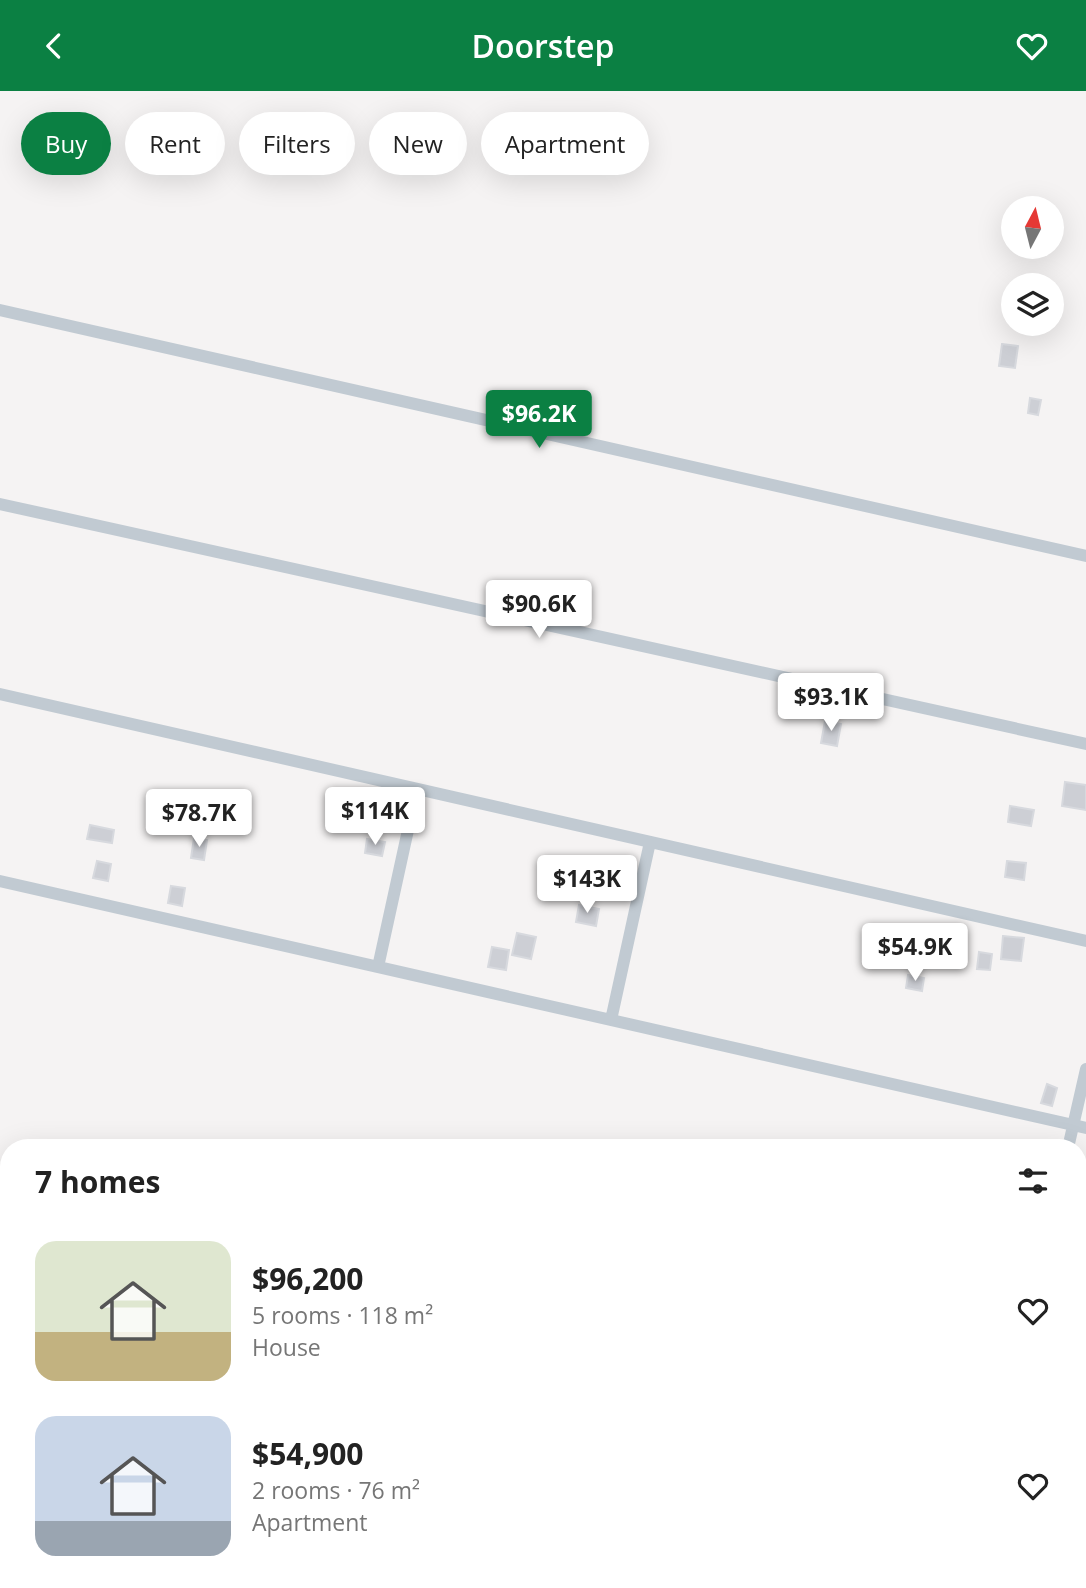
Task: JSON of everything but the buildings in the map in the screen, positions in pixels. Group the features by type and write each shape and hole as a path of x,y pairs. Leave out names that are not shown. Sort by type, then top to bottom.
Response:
{"street":[{"path":"0,310 1086,557"},
{"path":"0,504 1086,744"},
{"path":"0,694 1086,941"},
{"path":"377,967 417,789"},
{"path":"611,1020 650,842"},
{"path":"0,881 1080,1126 1086,1069"}]}
